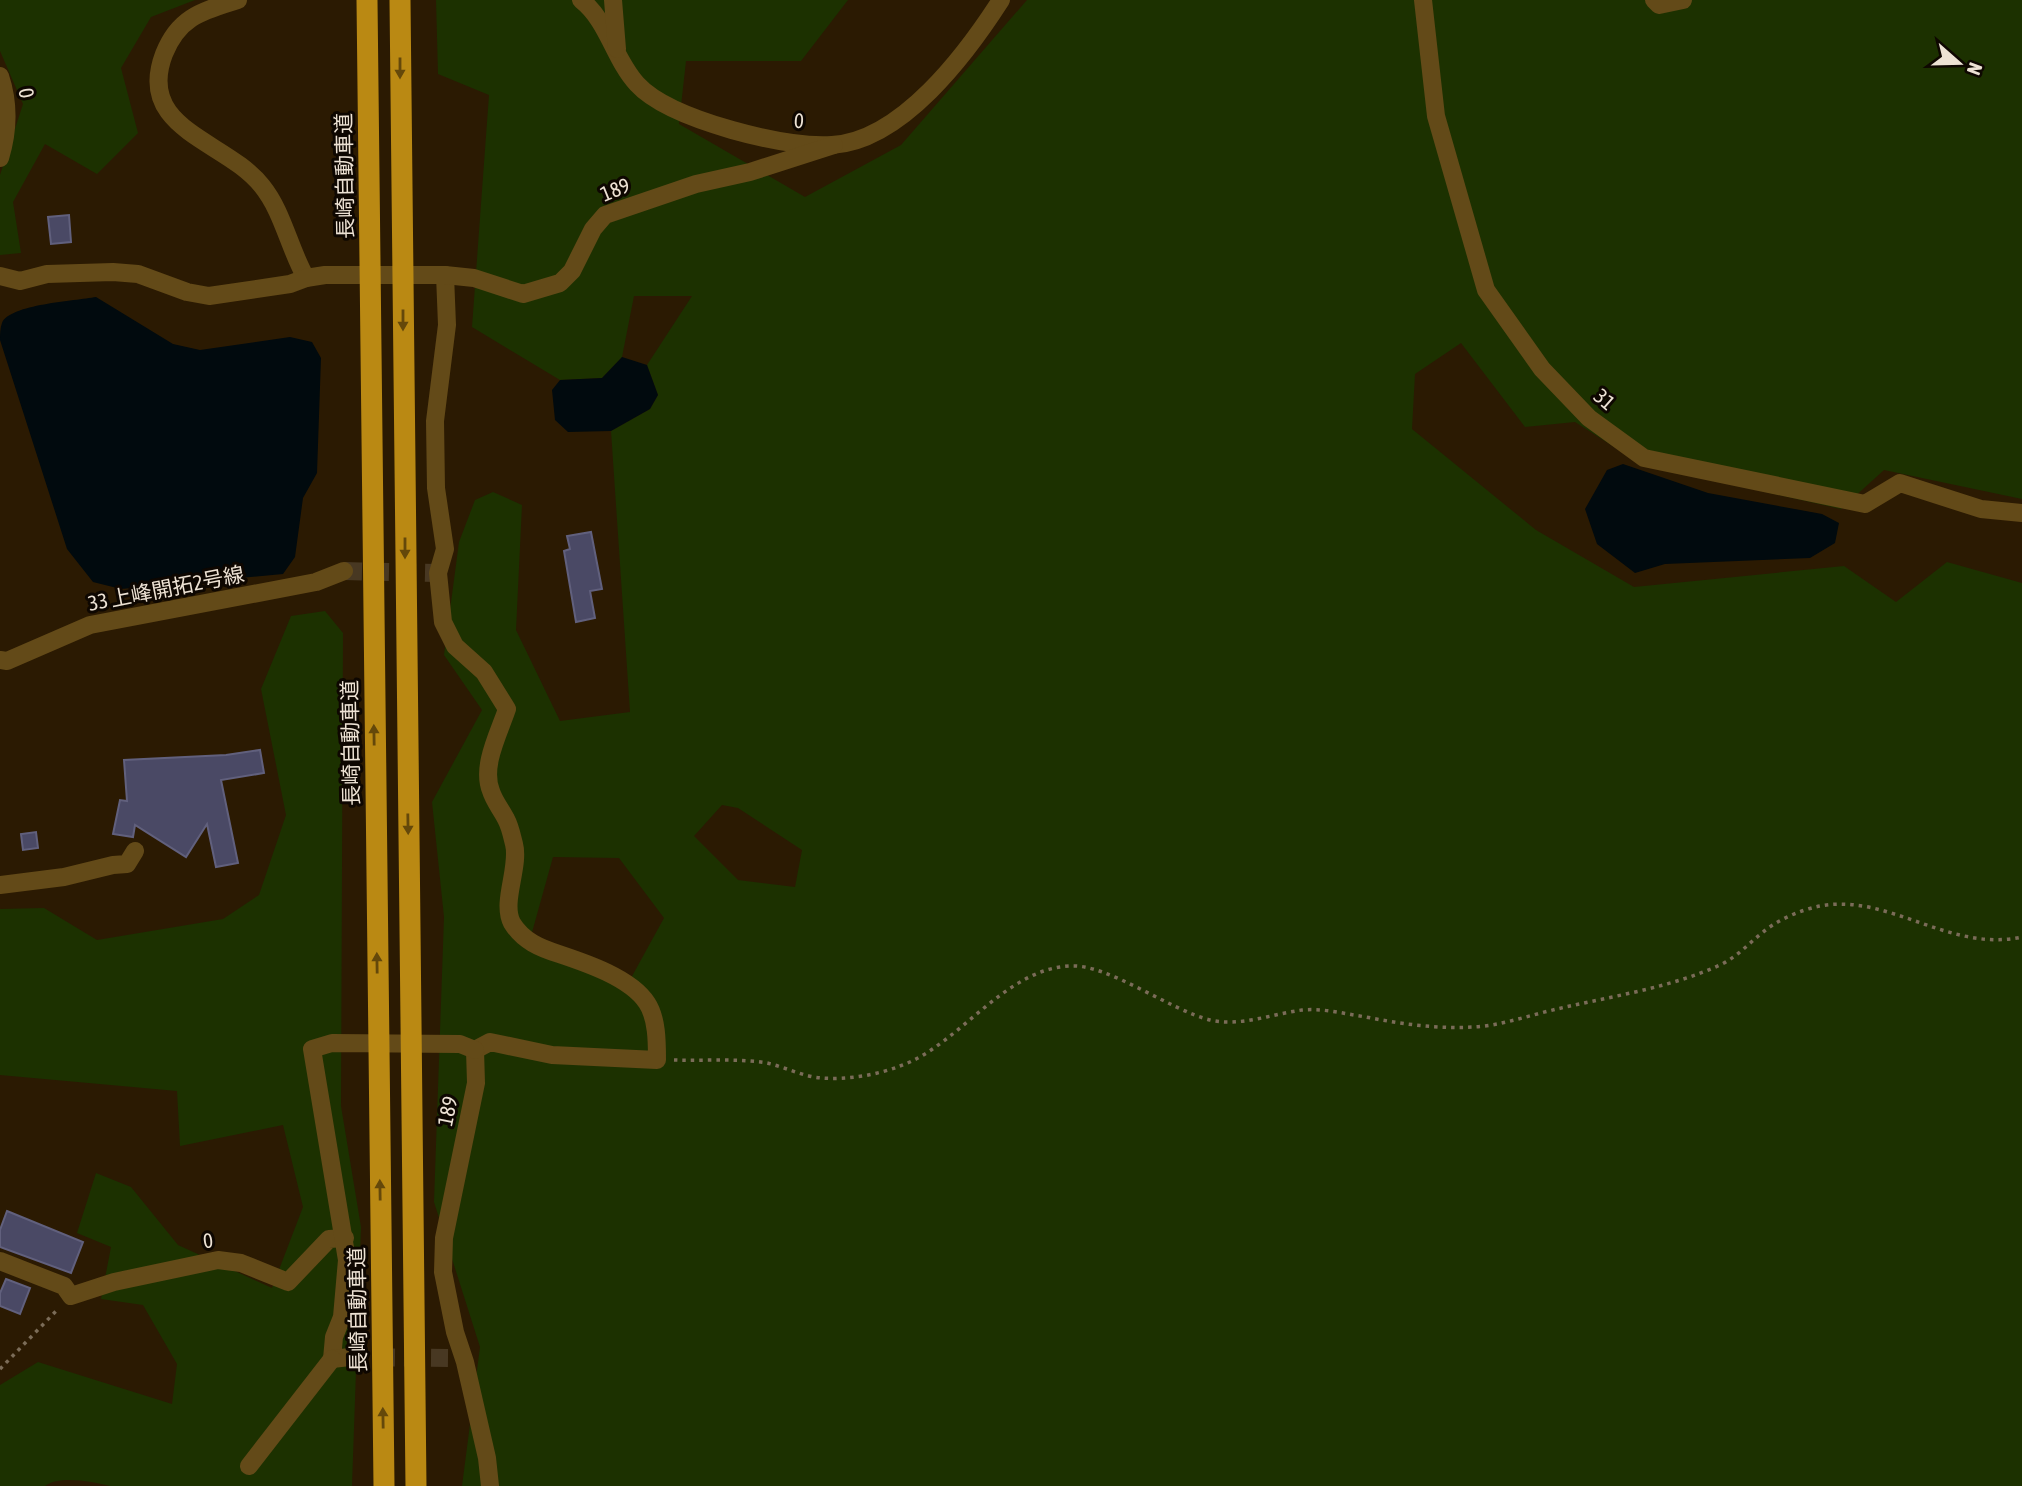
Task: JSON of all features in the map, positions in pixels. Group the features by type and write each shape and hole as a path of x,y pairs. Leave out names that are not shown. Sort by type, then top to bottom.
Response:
{"highway":[{"name":"長崎自動車道","path":"367,0 384,1486"},
{"path":"400,0 416,1486"}],"street":[{"path":"238,0 201,11 184,22 170,38 161,63 157,86 164,107 178,123 247,169 261,184 274,202 295,259 306,278"},
{"path":"581,0 598,19 617,54"},
{"name":"0","path":"613,0 617,54 637,85 670,107 711,124 750,135 788,143 834,145 857,139 881,128 912,107 941,80 978,36 1001,0"},
{"name":"31","path":"1423,0 1436,116 1486,290 1542,369 1589,418 1644,458 1865,505 1900,483 1981,509 2022,513"},
{"path":"1654,0 1659,5 1683,0"},
{"name":"0","path":"0,76 7,109 0,158"},
{"name":"189","path":"0,276 20,281 47,274 138,274 187,292 209,296 290,284 325,275 445,275 474,278 523,294 560,283 572,271 593,229 605,215 696,184 750,172 834,145"},
{"path":"249,1466 341,1358 334,1337 342,1317 347,1260 345,1238 312,1049 332,1042 467,1047 489,1042 552,1055 657,1060 653,1018 647,1003 635,991 604,971 538,947 520,934 510,920 509,904 516,852 508,822 491,792 488,780 488,767 507,709 484,672 455,646 443,622 438,573 445,549 436,488 435,421 447,325 445,275"},
{"name":"33 上峰開拓2号線","path":"0,660 7,661 90,625 316,582 345,571"},
{"path":"0,885 65,877 127,864 135,851"},
{"name":"189","path":"467,1047 476,1083 444,1238 443,1272 455,1332 456,1360 487,1458 490,1486"},
{"name":"0","path":"67,1291 218,1260 241,1263 288,1282 329,1239 345,1238"},
{"path":"0,1261 67,1291"}],"path":[{"path":"657,1060 765,1063 821,1078 877,1074 905,1065 935,1047 1022,981 1052,969 1073,965 1100,972 1212,1021 1244,1021 1304,1010 1325,1010 1410,1025 1476,1027 1692,976 1724,963 1744,950 1763,931 1791,915 1821,906 1853,905 1879,909 1957,936 2005,941 2022,937"},
{"path":"0,1369 67,1291"}],"green space":[{"path":"0,0 195,0 151,17 121,68 138,133 97,174 45,144 13,202 21,253 0,255 0,175 23,104 0,51"},
{"path":"436,0 848,0 801,61 686,61 679,124 805,197 901,145 1027,0 2022,0 2022,499 1884,470 1841,509 1641,464 1575,422 1525,427 1461,343 1415,374 1412,429 1536,530 1634,587 1844,566 1896,602 1947,562 2022,583 2022,1486 462,1486 480,1347 434,1202 444,917 432,802 482,710 444,655 459,542 475,500 493,492 522,505 516,630 560,721 630,712 611,431 650,409 658,395 647,365 692,296 634,296 622,357 602,378 560,380 472,327 489,95 438,74","holes":["722,805 738,808 802,850 795,887 738,880 694,836","553,857 619,858 664,918 631,978 531,936"]},
{"path":"325,611 343,633 341,1106 361,1227 352,1486 110,1486 68,1480 45,1486 0,1486 0,1385 38,1362 172,1404 177,1364 143,1305 101,1299 111,1247 77,1233 96,1173 131,1187 178,1245 272,1288 303,1207 283,1125 180,1146 177,1091 0,1075 0,909 44,908 97,940 223,919 259,895 286,815 261,689 291,616"}],"shaded area":[{"path":"96,297 173,344 200,350 290,337 312,342 321,358 317,473 303,498 295,557 283,574 121,589 93,582 67,549 0,340 0,329 7,317 17,311 44,304"},
{"path":"622,357 647,365 658,395 650,409 611,431 568,432 555,420 552,390 560,380 602,378"},
{"path":"1623,464 1708,493 1822,514 1839,523 1835,543 1810,558 1665,564 1635,573 1597,544 1585,509 1607,470"}],"building":[{"path":"69,215 71,242 51,244 48,217"},
{"path":"591,532 602,589 590,591 595,618 576,622 564,551 570,549 567,536"},
{"path":"260,750 264,773 221,780 238,863 216,867 207,824 186,857 135,825 133,837 113,834 120,800 127,801 124,760 226,755"},
{"path":"36,832 38,848 23,850 21,834"},
{"path":"7,1211 83,1242 71,1273 0,1247 0,1230"},
{"path":"6,1279 30,1288 20,1314 0,1306 0,1293"}],"tunnel":[{"path":"344,571 438,573"},
{"path":"350,1357 448,1358"}]}
